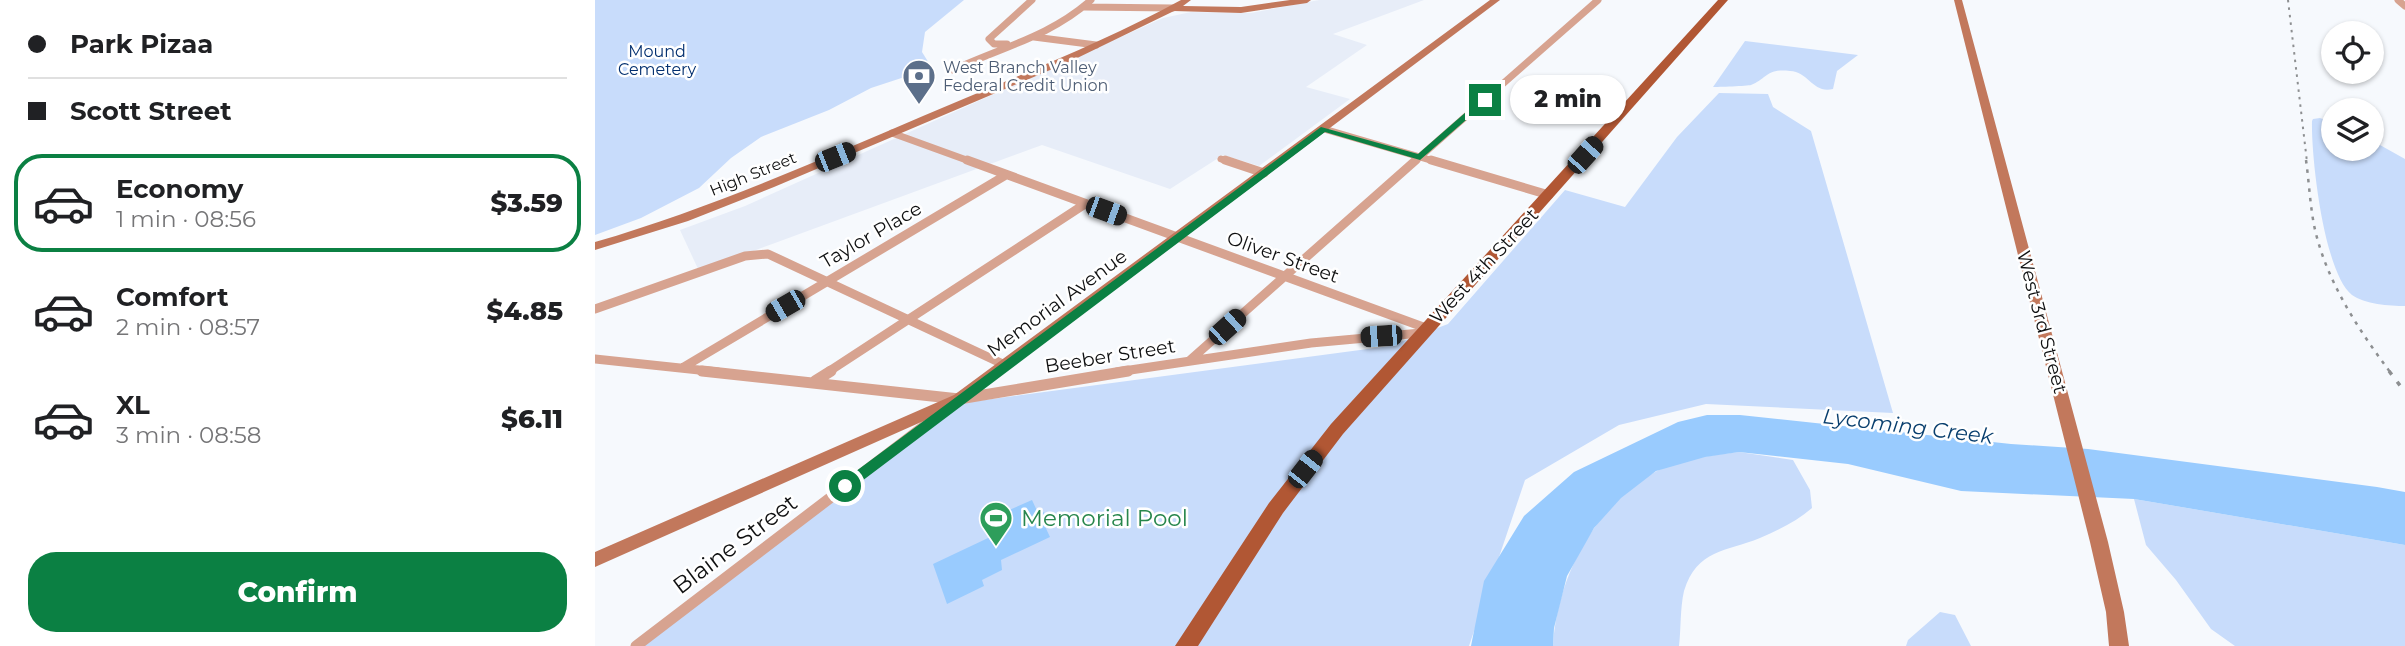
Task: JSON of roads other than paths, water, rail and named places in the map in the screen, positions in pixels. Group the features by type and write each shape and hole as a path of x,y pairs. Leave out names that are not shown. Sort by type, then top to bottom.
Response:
{"main road":[{"name":"High Street","path":"595,246 716,206 892,133 1096,45 1187,0"},
{"path":"1173,8 1241,10 1307,0"},
{"name":"Memorial Avenue","path":"595,559 959,399 1496,0"},
{"name":"West 4th Street","path":"1186,646 1239,562 1295,482 1360,401 1723,0"},
{"name":"West 3rd Street","path":"1958,0 2099,542 2115,612 2119,646"},
{"path":"1163,13 1201,9"}],"street":[{"path":"1016,43 996,45 989,39 1032,0"},
{"path":"953,70 1031,37 1084,7 1090,0"},
{"path":"1189,362 1598,0"},
{"path":"2398,0 2405,6"},
{"path":"1084,7 1173,8"},
{"path":"1031,37 1096,45"},
{"path":"1324,129 1549,195"},
{"name":"Oliver Street","path":"892,133 1284,276 1424,331"},
{"path":"1221,159 1264,173"},
{"name":"Taylor Place","path":"681,368 1006,174"},
{"path":"815,382 1085,204"},
{"path":"595,309 755,254 775,256 1005,365"},
{"name":"Beeber Street","path":"595,359 959,399 1311,343 1424,331"},
{"name":"Blaine Street","path":"636,646 959,399"}],"water":[{"path":"1707,415 1740,415 2011,444 2088,449 2405,492 2405,545 2134,499 1961,491 1848,464 1739,452 1705,457 1656,471 1621,498 1594,528 1567,576 1554,628 1553,646 1471,646 1484,581 1524,516 1574,472 1678,422"},
{"name":"Memorial Pool","path":"1032,500 1039,515 1044,512 1047,520 1043,522 1050,537 1001,560 1002,570 982,580 984,586 947,604 933,564 1005,530 1000,514"}],"railway":[{"path":"2288,0 2307,162"},
{"path":"2306,160 2314,225 2326,265 2344,303 2390,372"},
{"path":"2389,371 2405,392"}],"place":[{"name":"West Branch Valley Federal Credit Union","path":"919,106"},
{"name":"Memorial Pool","path":"996,548"}],"park label":[{"name":"Mound Cemetery","path":"657,60"}],"water label":[{"name":"Lycoming Creek","path":"1908,426"}]}
